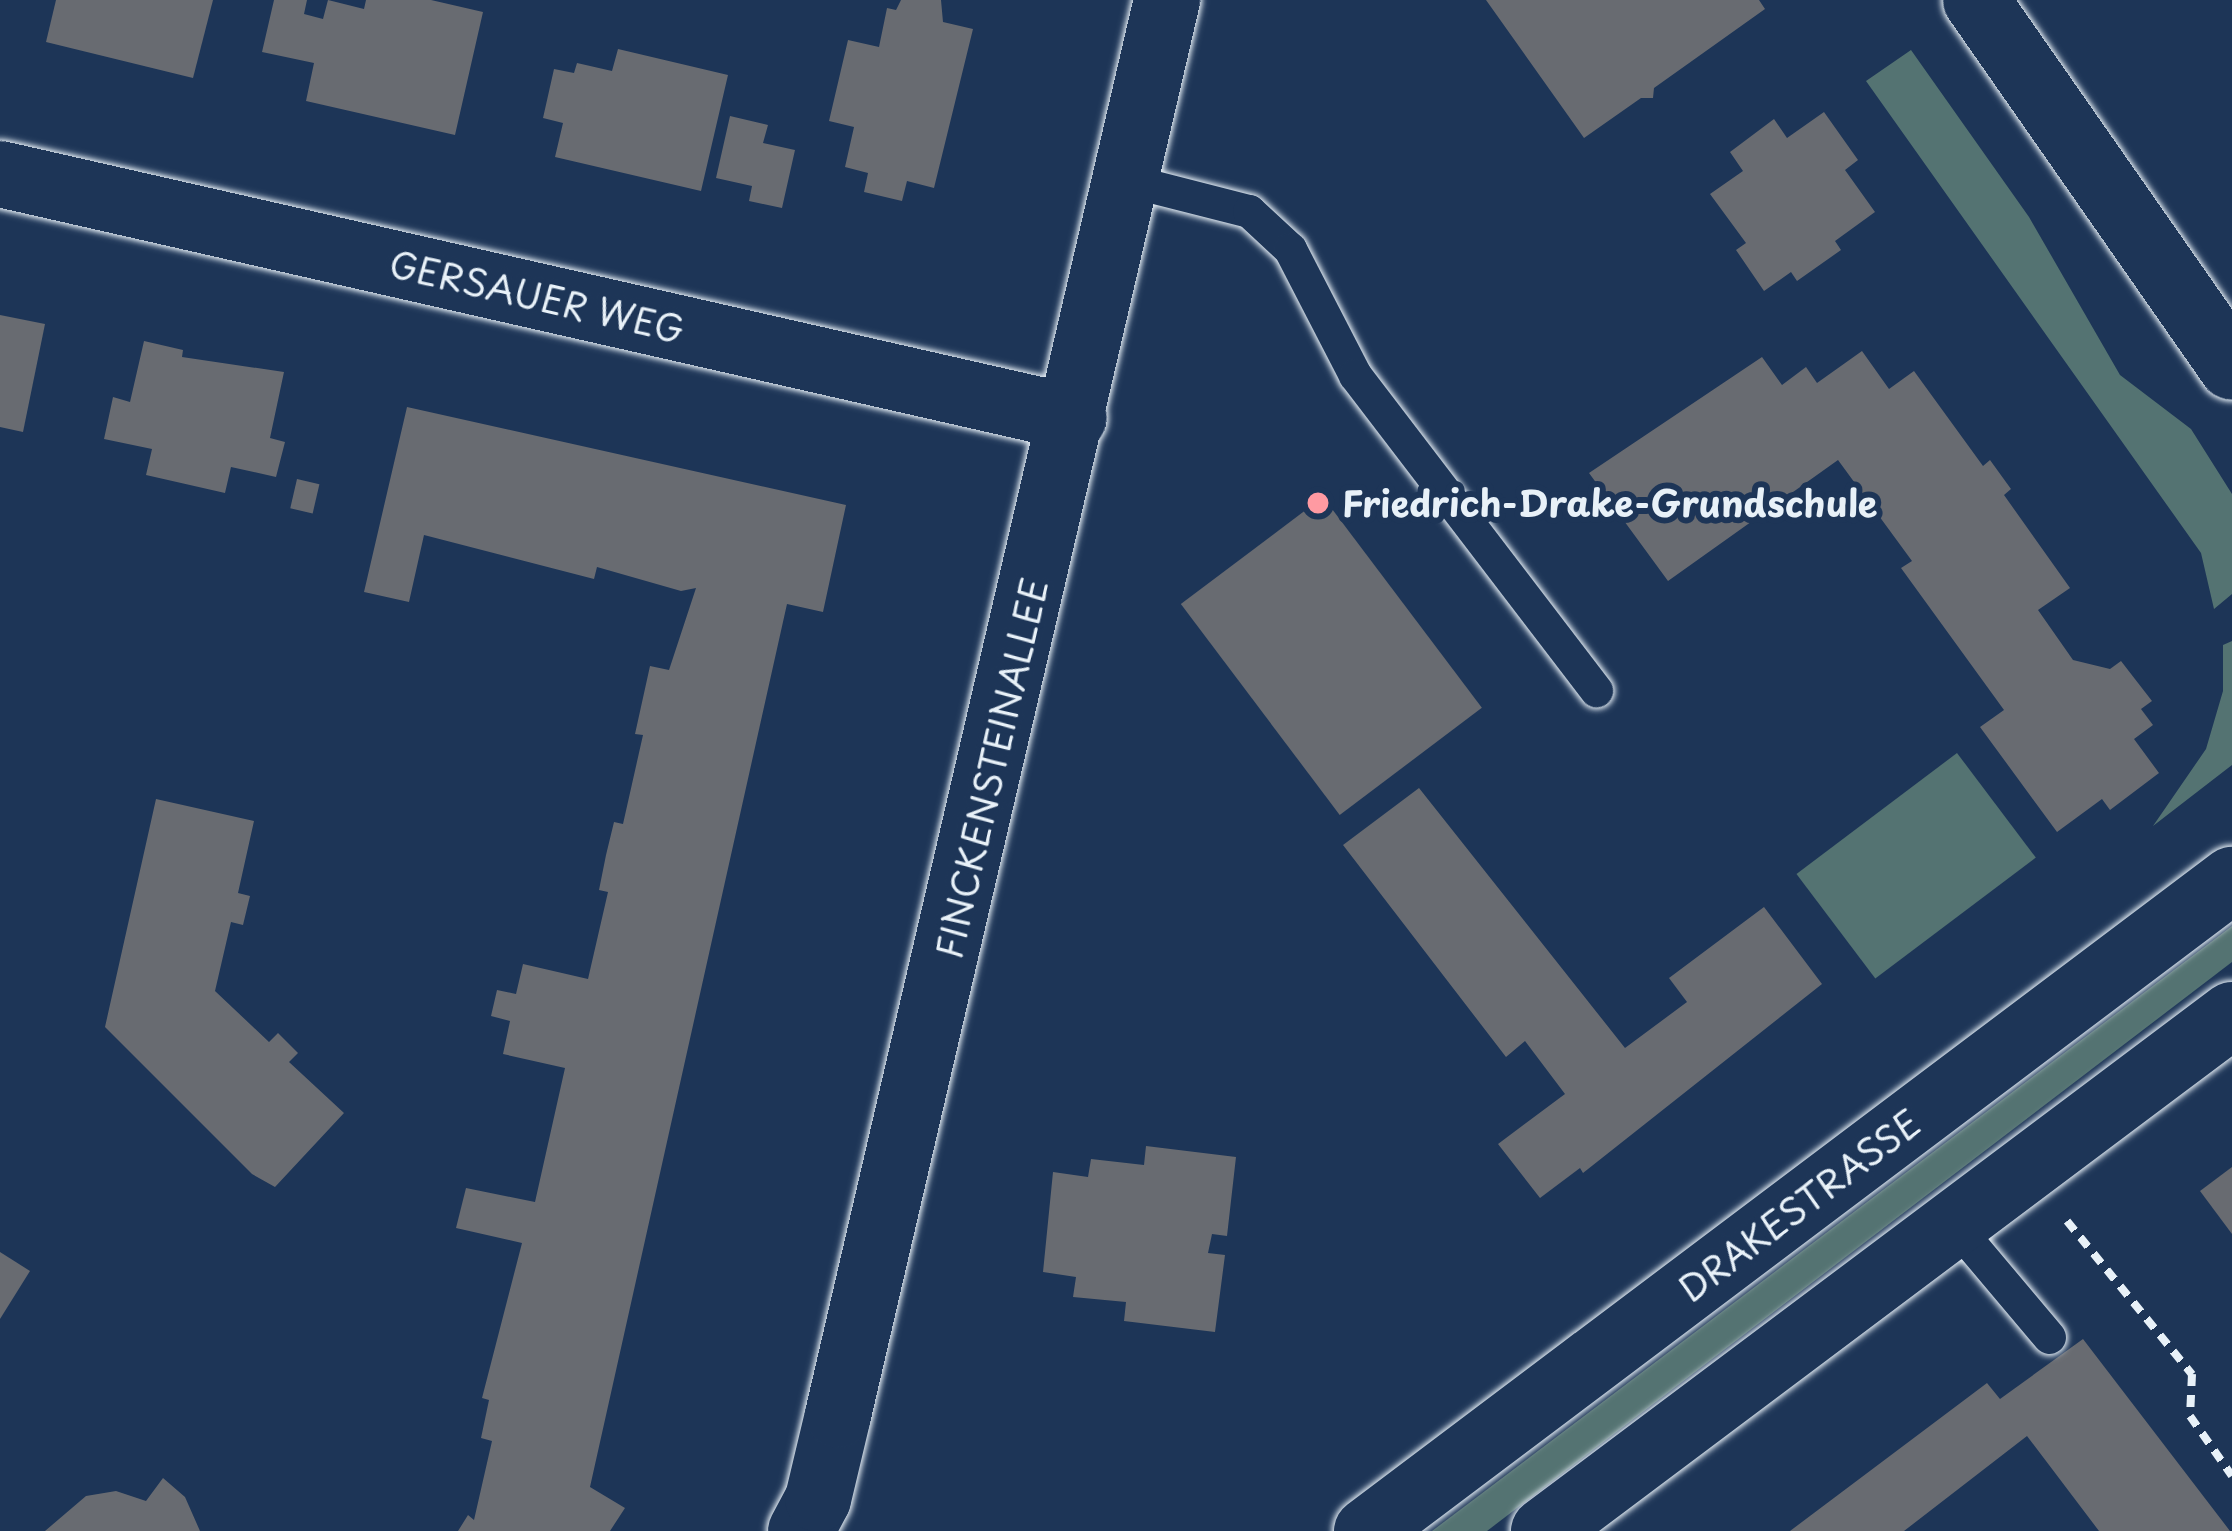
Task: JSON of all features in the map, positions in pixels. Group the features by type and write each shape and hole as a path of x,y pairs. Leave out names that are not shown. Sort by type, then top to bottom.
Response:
{"street":[{"name":"FINCKENSTEINALLEE","path":"802,1531 818,1499 1074,418 1167,0"},
{"path":"1976,0 2232,367"},
{"name":"GERSAUER WEG","path":"0,174 1074,418"},
{"name":"DRAKESTRASSE","path":"1367,1531 2232,880"},
{"path":"1544,1531 2232,1015"}],"lane":[{"path":"1127,180 1249,212 1290,249 1355,376 1596,690"},
{"path":"1953,1223 2049,1337"}],"path":[{"path":"2067,1221 2192,1374 2190,1416 2232,1476"}],"green space":[{"path":"1911,50 2029,217 2120,375 2191,429 2232,494 2232,594 2214,609 2201,553 1866,81"},
{"path":"2232,641 2232,765 2153,826 2206,749 2223,691 2223,645"},
{"path":"1957,753 2036,858 1875,979 1796,874"},
{"path":"2232,926 2232,962 1487,1531 1432,1531"}],"building":[{"path":"56,0 213,0 193,78 46,42"},
{"path":"274,0 307,0 304,14 323,19 328,0 364,9 366,0 431,0 483,12 455,135 306,101 314,63 262,52"},
{"path":"901,0 941,0 943,22 973,29 934,188 907,181 902,201 864,192 868,173 845,167 854,127 829,121 848,40 879,47 887,8 896,10"},
{"path":"1486,0 1759,0 1765,9 1654,88 1653,98 1641,98 1584,138"},
{"path":"618,49 728,75 701,191 555,157 563,123 543,118 554,69 574,73 577,63 612,71"},
{"path":"1824,112 1858,160 1845,170 1875,212 1835,241 1841,250 1797,281 1791,272 1764,291 1736,250 1746,243 1710,194 1743,171 1730,152 1774,119 1787,138"},
{"path":"730,116 768,125 763,143 795,150 782,208 749,201 752,186 716,178"},
{"path":"0,315 45,324 23,432 0,427"},
{"path":"144,341 183,350 182,357 284,372 270,438 285,442 276,477 231,467 225,493 146,475 152,449 104,439 113,397 130,402"},
{"path":"1862,351 1889,389 1914,371 1983,466 1990,460 2011,489 2004,495 2070,588 2038,610 2073,660 2110,669 2121,661 2152,701 2141,709 2153,725 2134,739 2159,773 2110,810 2102,799 2057,832 1980,727 2004,710 1901,568 1912,561 1838,460 1668,581 1589,473 1762,357 1782,385 1806,367 1817,383"},
{"path":"407,407 846,505 823,612 787,604 590,1487 625,1508 610,1531 458,1531 468,1515 474,1520 492,1441 481,1438 489,1400 482,1398 522,1243 456,1228 466,1188 535,1202 565,1068 503,1054 510,1021 491,1016 497,990 516,994 523,964 588,979 608,892 599,890 606,855 614,822 623,824 643,735 635,734 650,666 669,670 696,588 681,591 597,567 594,579 424,535 409,602 364,592"},
{"path":"297,479 319,484 313,513 290,508"},
{"path":"1323,497 1482,708 1340,815 1181,604"},
{"path":"1419,788 1625,1048 1687,1002 1669,978 1764,907 1822,984 1583,1173 1580,1168 1540,1198 1498,1144 1565,1094 1525,1041 1506,1057 1343,845"},
{"path":"156,799 254,821 238,893 250,896 243,925 231,922 215,991 269,1042 278,1033 298,1053 289,1062 344,1113 275,1187 252,1174 105,1027"},
{"path":"1146,1146 1236,1157 1227,1236 1212,1234 1208,1253 1225,1255 1215,1332 1124,1321 1126,1302 1073,1297 1076,1277 1043,1272 1053,1172 1088,1177 1091,1159 1144,1165"},
{"path":"2232,1167 2232,1234 2200,1191"},
{"path":"0,1252 30,1271 0,1319"},
{"path":"2083,1339 2230,1531 2099,1531 2027,1436 1904,1531 1790,1531 1987,1383 2000,1399"},
{"path":"163,1478 185,1497 200,1531 45,1531 86,1496 116,1491 146,1501"}],"place":[{"name":"Friedrich-Drake-Grundschule","path":"1318,503"}]}
